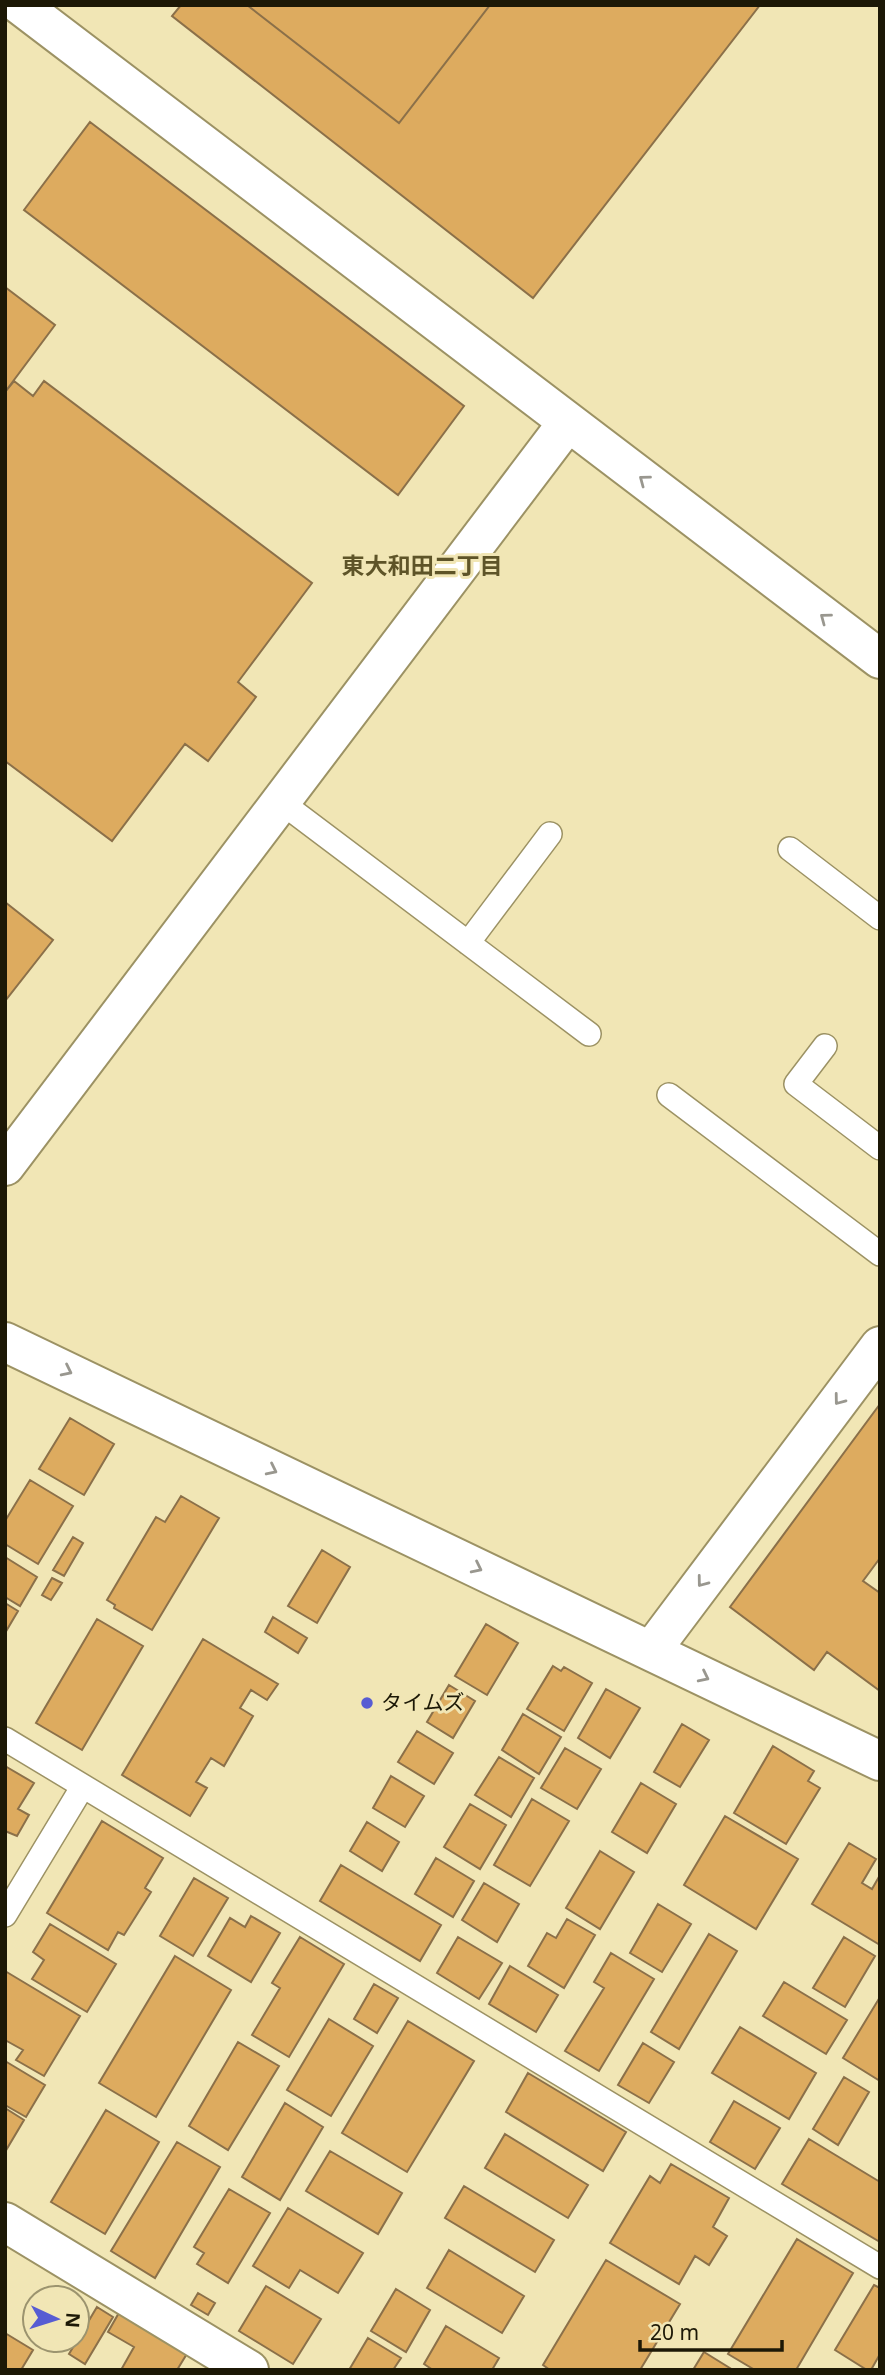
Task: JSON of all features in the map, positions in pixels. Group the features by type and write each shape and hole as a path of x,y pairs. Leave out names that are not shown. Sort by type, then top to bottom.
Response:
{"street":[{"path":"20,5 880,659"},
{"path":"5,1166 568,422"},
{"path":"5,1342 880,1761"},
{"path":"651,1651 880,1346"},
{"path":"5,2222 249,2370"}],"lane":[{"path":"281,802 589,1034"},
{"path":"468,943 550,834"},
{"path":"790,849 880,918"},
{"path":"825,1046 796,1084 880,1148"},
{"path":"669,1095 880,1254"},
{"path":"5,1740 880,2267"},
{"path":"5,1915 83,1786"}],"building":[{"path":"181,5 247,5 399,123 490,5 760,5 533,298 172,16"},
{"path":"247,5 490,5 399,123"},
{"path":"90,122 464,406 398,495 24,210"},
{"path":"5,287 55,325 5,392"},
{"path":"14,381 33,396 44,381 312,583 238,682 256,697 208,761 185,744 112,841 5,761 5,392"},
{"path":"5,902 53,940 5,1001"},
{"path":"880,1404 880,1558 863,1581 880,1593 880,1691 827,1652 814,1670 730,1607"},
{"path":"70,1418 114,1444 84,1495 39,1469"},
{"path":"30,1480 73,1506 38,1564 5,1544 5,1521"},
{"path":"181,1496 219,1518 152,1630 114,1608 115,1605 107,1600 156,1517 165,1522"},
{"path":"73,1537 83,1543 64,1576 53,1570"},
{"path":"322,1550 350,1567 317,1623 288,1606"},
{"path":"5,1557 37,1577 20,1606 5,1597"},
{"path":"52,1578 62,1583 51,1600 42,1595"},
{"path":"5,1603 18,1611 5,1633"},
{"path":"273,1617 307,1638 298,1653 265,1632"},
{"path":"97,1619 143,1646 82,1750 36,1723"},
{"path":"486,1624 518,1643 487,1695 455,1676"},
{"path":"203,1639 278,1684 267,1700 251,1690 240,1708 253,1716 224,1766 211,1758 196,1782 207,1788 190,1816 122,1775"},
{"path":"553,1666 561,1671 564,1667 592,1683 564,1731 527,1709"},
{"path":"449,1685 475,1701 453,1738 427,1722"},
{"path":"606,1689 640,1708 610,1758 578,1738"},
{"path":"523,1714 561,1737 539,1774 502,1750"},
{"path":"682,1724 709,1740 680,1787 654,1772"},
{"path":"417,1731 453,1753 434,1784 398,1762"},
{"path":"773,1746 814,1771 808,1781 820,1788 786,1844 734,1813"},
{"path":"565,1748 601,1769 577,1809 541,1788"},
{"path":"499,1757 534,1778 511,1817 475,1795"},
{"path":"5,1766 34,1783 18,1809 29,1815 17,1836 5,1831"},
{"path":"391,1776 424,1796 405,1827 373,1808"},
{"path":"641,1783 676,1804 647,1853 612,1832"},
{"path":"532,1799 569,1821 530,1886 494,1865"},
{"path":"470,1804 506,1825 480,1869 444,1847"},
{"path":"725,1816 798,1859 756,1929 684,1885"},
{"path":"102,1821 163,1858 145,1888 151,1892 124,1935 118,1932 108,1950 47,1913"},
{"path":"367,1822 399,1842 382,1871 350,1851"},
{"path":"849,1843 876,1859 862,1883 872,1889 880,1875 880,1945 812,1904"},
{"path":"600,1851 634,1872 600,1929 566,1908"},
{"path":"436,1858 474,1881 453,1917 415,1894"},
{"path":"341,1865 441,1925 420,1961 320,1901"},
{"path":"194,1878 228,1898 193,1956 160,1936"},
{"path":"484,1883 519,1904 497,1942 462,1920"},
{"path":"658,1904 691,1924 662,1972 630,1953"},
{"path":"251,1916 280,1933 251,1982 208,1956 230,1918 245,1927"},
{"path":"567,1919 595,1935 564,1988 528,1966 547,1933 556,1938"},
{"path":"50,1924 116,1964 87,2012 32,1979 44,1960 33,1952"},
{"path":"709,1934 737,1951 679,2049 651,2032"},
{"path":"300,1937 344,1964 289,2057 252,2035 280,1988 272,1983"},
{"path":"458,1937 502,1963 479,1999 437,1973"},
{"path":"844,1937 875,1956 845,2007 813,1988"},
{"path":"611,1953 654,1979 599,2071 565,2051 604,1988 594,1982"},
{"path":"175,1956 231,1990 156,2117 99,2083"},
{"path":"510,1966 558,1995 536,2032 489,2004"},
{"path":"5,1971 80,2016 44,2076 16,2060 23,2050 5,2040"},
{"path":"784,1982 847,2020 826,2054 763,2016"},
{"path":"374,1984 398,1998 377,2033 354,2019"},
{"path":"880,1997 880,2081 843,2058"},
{"path":"329,2019 373,2046 331,2116 287,2090"},
{"path":"408,2021 474,2061 407,2172 342,2133"},
{"path":"740,2027 816,2073 789,2119 712,2073"},
{"path":"238,2042 279,2066 228,2150 189,2126"},
{"path":"643,2043 674,2062 649,2103 618,2085"},
{"path":"5,2061 45,2085 26,2117 5,2105"},
{"path":"528,2073 626,2132 603,2171 506,2112"},
{"path":"844,2077 869,2092 838,2145 813,2129"},
{"path":"734,2101 780,2128 755,2169 710,2142"},
{"path":"285,2103 323,2127 280,2200 242,2177"},
{"path":"5,2108 24,2120 5,2152"},
{"path":"106,2110 159,2142 105,2234 51,2202"},
{"path":"505,2134 588,2185 568,2218 485,2168"},
{"path":"809,2139 880,2182 880,2242 782,2184"},
{"path":"177,2142 220,2167 155,2278 111,2251"},
{"path":"330,2151 402,2193 378,2234 306,2191"},
{"path":"671,2164 729,2198 713,2227 727,2236 709,2265 695,2256 679,2284 610,2243 650,2176 660,2183"},
{"path":"464,2186 554,2240 535,2272 445,2218"},
{"path":"229,2189 270,2213 228,2283 197,2264 204,2253 194,2247"},
{"path":"288,2208 363,2253 338,2293 300,2270 289,2288 253,2266"},
{"path":"797,2239 853,2273 796,2370 755,2370 728,2354"},
{"path":"449,2250 524,2296 502,2333 427,2288"},
{"path":"606,2260 680,2304 640,2370 550,2370 543,2365"},
{"path":"874,2285 880,2288 880,2354 871,2370 867,2370 835,2350"},
{"path":"266,2286 321,2319 293,2364 239,2331"},
{"path":"396,2289 430,2310 406,2352 371,2331"},
{"path":"198,2293 215,2303 208,2315 191,2305"},
{"path":"97,2307 113,2317 91,2354 91,2317"},
{"path":"120,2311 188,2352 177,2370 121,2370 134,2347 108,2332"},
{"path":"446,2326 499,2358 492,2370 433,2370 424,2364"},
{"path":"5,2333 21,2343 21,2354 31,2354 21,2370 5,2370"},
{"path":"368,2338 401,2358 393,2370 349,2370"},
{"path":"704,2352 733,2370 693,2370"},
{"path":"69,2354 91,2354 85,2364"}],"place":[{"name":"タイムズ","path":"367,1703"}],"district":[{"name":"東大和田二丁目","path":"422,566"}]}
